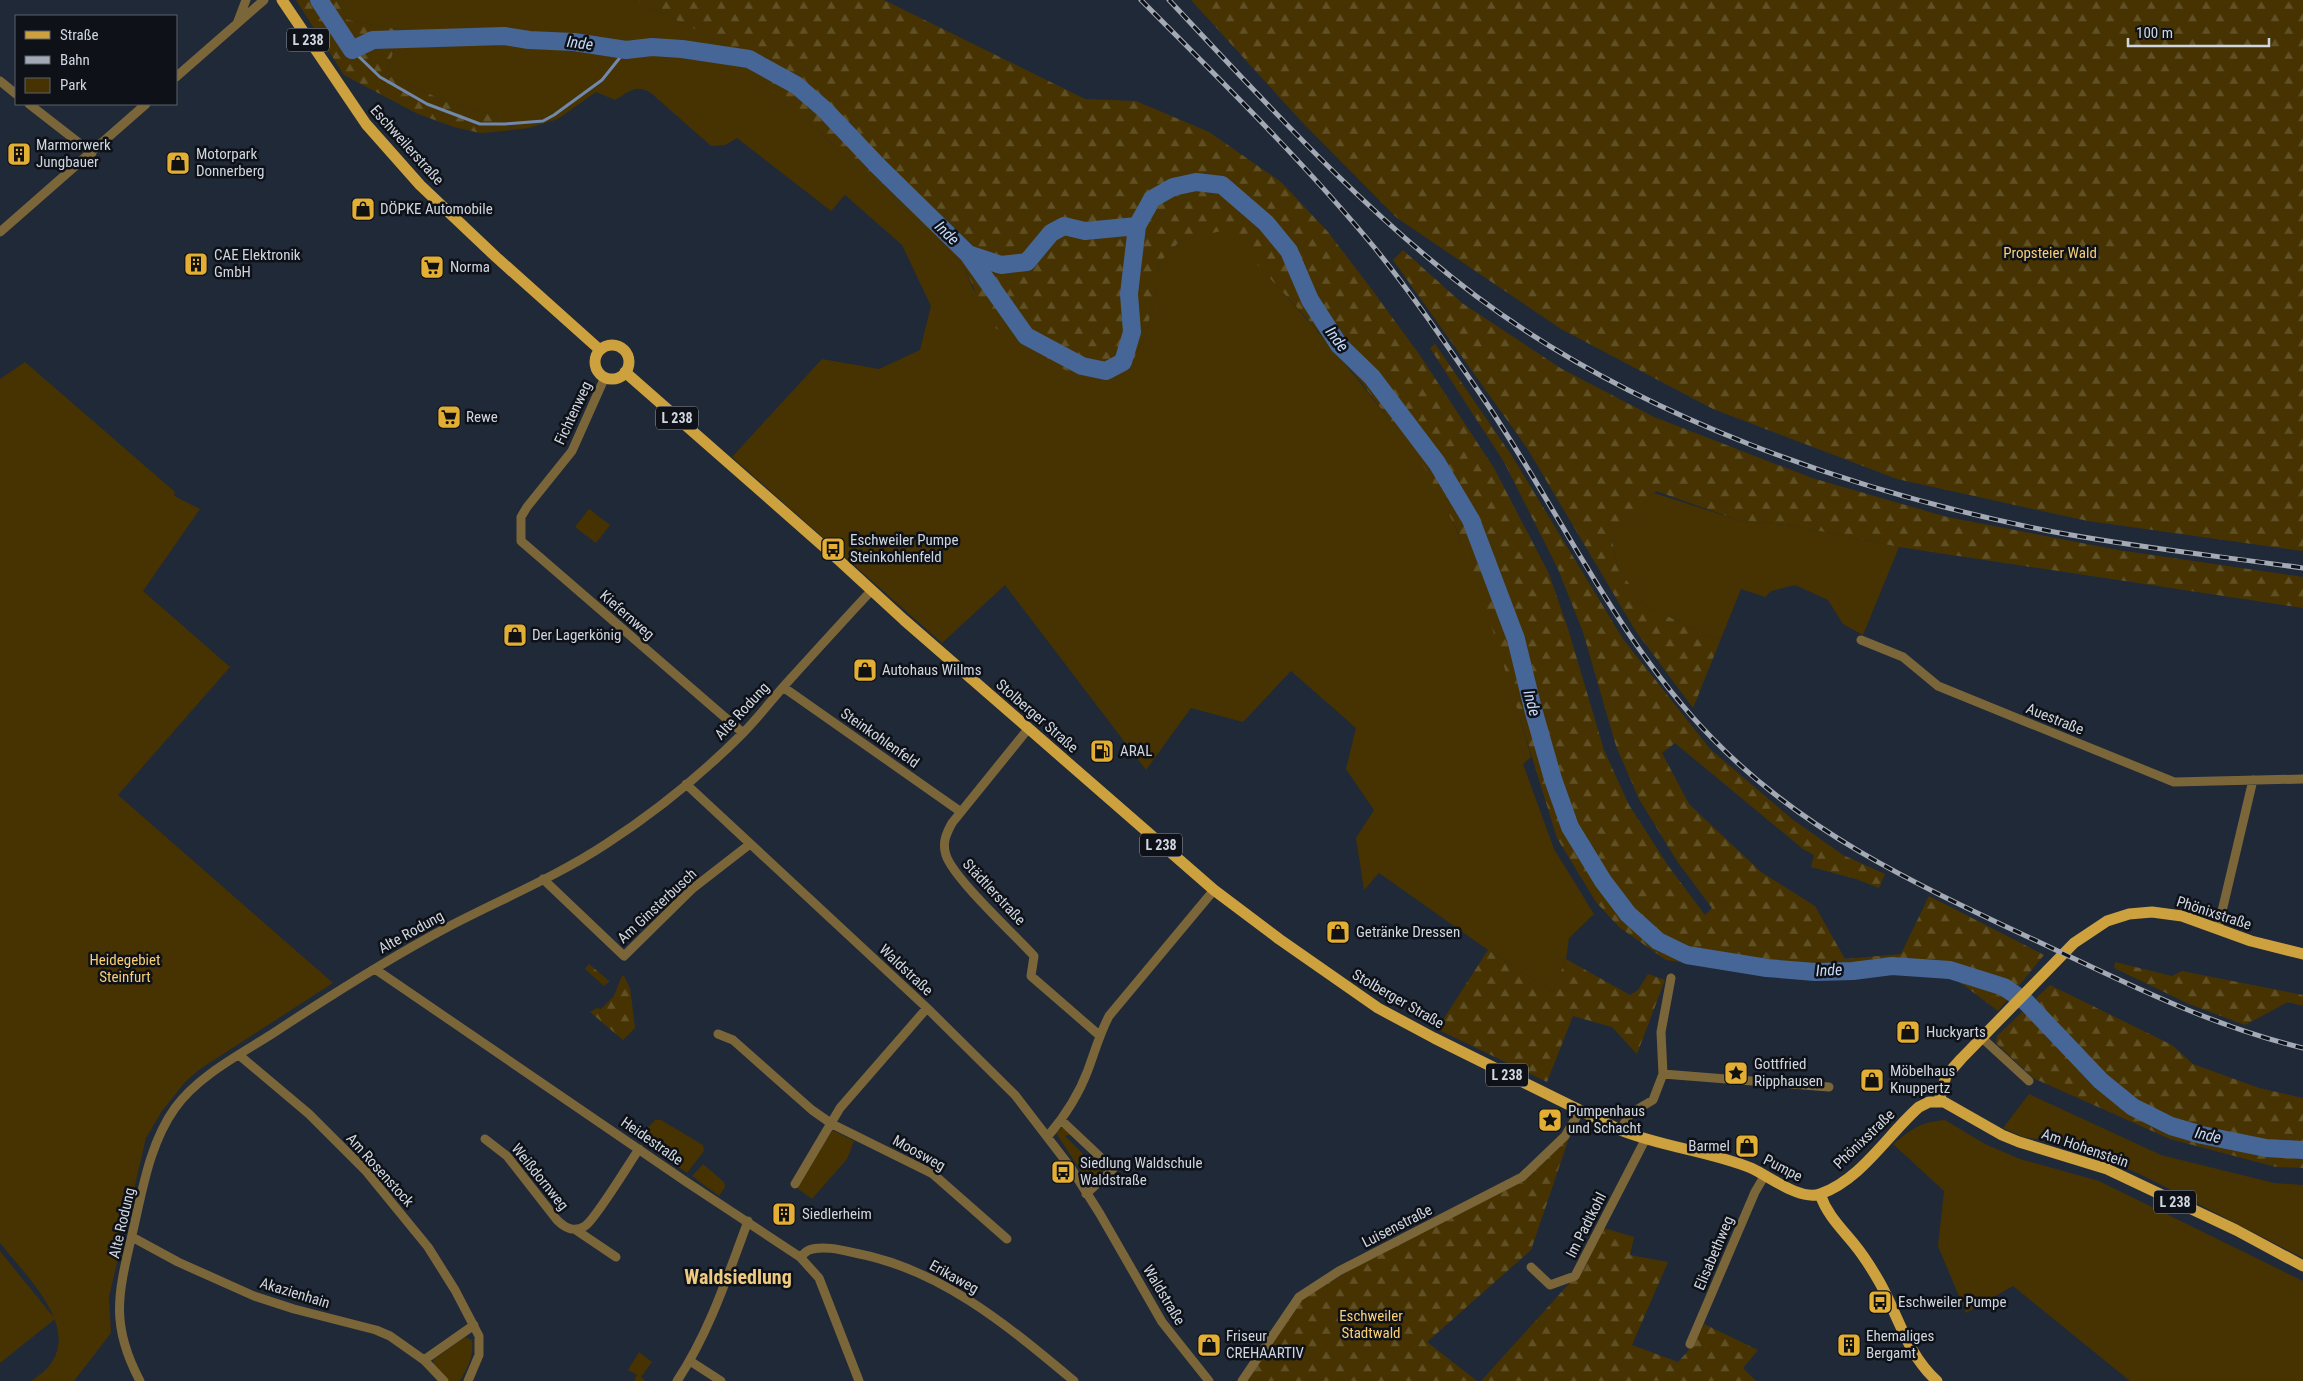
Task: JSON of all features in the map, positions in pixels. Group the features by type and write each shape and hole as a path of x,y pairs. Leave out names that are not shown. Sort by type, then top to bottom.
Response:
{"main road":[{"name":"Eschweilerstraße","path":"282,0 366,124 420,185 496,257 600,350"},
{"path":"611,345 621,348 629,362 625,372 618,378 605,377 598,371 596,364 600,350 611,345"},
{"name":"Stolberger Straße","path":"625,372 871,591 1214,890 1361,997 1434,1038 1580,1111"},
{"name":"Phönixstraße","path":"1820,1194 1841,1182 1868,1161 1919,1107 1929,1102 1938,1101 1946,1076 1997,1021 2074,943 2107,921 2129,914 2152,912 2182,916 2252,941 2303,954"},
{"name":"Am Hohenstein","path":"1938,1101 1952,1106 2002,1135 2019,1142 2107,1169 2236,1230 2303,1266"},
{"name":"Pumpe","path":"1580,1111 1645,1140 1727,1161 1765,1175 1801,1194 1820,1194"},
{"path":"1820,1194 1828,1213 1860,1252 1880,1283 1913,1353 1923,1368 1937,1381"}],"street":[{"path":"237,23 246,0"},
{"path":"178,75 264,0"},
{"path":"0,81 15,93"},
{"path":"30,105 92,153"},
{"path":"0,232 145,105"},
{"name":"Fichtenweg","path":"527,507 572,451 605,377"},
{"name":"Kiefernweg","path":"527,507 521,517 521,541 742,733"},
{"name":"Alte Rodung","path":"140,1381 130,1362 120,1328 120,1296 132,1237 155,1149 175,1108 209,1075 375,969 449,926 543,879 606,844 652,813 742,733 871,591"},
{"name":"Auestraße","path":"1861,640 1904,657 1938,686 2174,782 2303,779"},
{"name":"Steinkohlenfeld","path":"783,687 961,812"},
{"name":"Städtlerstraße","path":"1028,729 952,823 945,837 945,855 955,872 1034,956 1031,976 1099,1035"},
{"path":"2218,928 2253,780"},
{"name":"Waldstraße","path":"686,784 927,1008 1014,1095 1048,1136 1100,1214 1162,1322 1209,1381"},
{"name":"Am Ginsterbusch","path":"543,879 624,956 692,889 750,844"},
{"path":"1048,1136 1061,1120 1078,1093 1088,1070 1099,1035 1109,1016 1214,890"},
{"name":"Heidestraße","path":"375,969 639,1148 718,1204 748,1221 800,1257 819,1278 859,1381"},
{"path":"1620,1130 1631,1113 1653,1100 1663,1074 1661,1032 1671,978"},
{"path":"795,1184 840,1108 927,1008"},
{"name":"Moosweg","path":"718,1034 733,1040 812,1110 832,1124 934,1174 1007,1239"},
{"path":"1982,1038 2029,1081"},
{"name":"Am Rosenstock","path":"239,1055 309,1114 365,1170 428,1246 455,1290 479,1336 479,1355 468,1381"},
{"path":"1663,1074 1829,1087"},
{"name":"Luisenstraße","path":"1242,1381 1298,1297 1347,1267 1522,1177 1565,1136 1580,1111"},
{"path":"1061,1120 1113,1169 1086,1194"},
{"name":"Weißdornweg","path":"485,1139 506,1156 557,1220 566,1228 576,1230 616,1257"},
{"name":"Im Padtkohl","path":"1531,1267 1550,1285 1575,1276 1645,1140"},
{"path":"576,1230 589,1223 639,1148"},
{"name":"Elisabethweg","path":"1690,1344 1755,1192 1765,1175"},
{"path":"677,1381 690,1361 748,1221"},
{"name":"Akazienhain","path":"132,1237 178,1262 254,1296 294,1309 376,1330 390,1336 424,1360 444,1381"},
{"name":"Erikaweg","path":"800,1257 809,1250 840,1250 878,1258 928,1277 972,1302 1010,1328 1074,1381"},
{"path":"424,1360 474,1325"},
{"path":"690,1361 721,1381"}],"green space":[{"path":"296,0 338,0 348,20 396,29 395,48 385,74 452,104 497,116 494,132 480,133 454,127 418,114 344,75"},
{"path":"338,0 634,0 718,40 942,244 965,269 973,289 1030,348 1066,370 1105,378 1130,368 1146,333 1157,287 1159,263 1180,241 1225,229 1287,296 1365,388 1410,446 1443,501 1459,536 1487,608 1521,720 1531,757 1523,764 1554,849 1594,914 1569,938 1566,959 1553,992 1488,950 1379,873 1364,890 1356,838 1374,810 1346,769 1356,728 1291,671 1243,722 1191,708 1146,770 1005,585 942,643 732,457 822,359 879,369 920,350 931,306 902,245 845,195 831,211 737,138 725,145 711,146 651,93 641,89 632,90 615,100 596,92 558,119 529,128 494,132 497,116 452,104 385,74 395,48 396,29 348,20"},
{"path":"634,0 884,0 1085,99 1136,101 1209,132 1281,182 1328,232 1419,354 1494,468 1549,574 1569,632 1604,750 1629,805 1669,867 1705,915 1712,908 1677,861 1639,799 1616,746 1583,632 1558,569 1504,462 1430,348 1435,344 1512,456 1623,639 1710,749 1792,819 1843,855 1885,874 1879,888 1856,879 1811,867 1814,855 1803,849 1675,743 1662,753 1689,804 1761,872 1815,906 1845,959 1901,954 1929,896 2044,955 1998,1011 1949,974 1894,971 1814,978 1766,975 1666,960 1619,927 1596,902 1557,838 1481,592 1456,528 1423,465 1361,382 1303,314 1225,230 1180,241 1159,263 1157,287 1146,333 1130,368 1105,378 1065,370 992,326 965,269 942,244 718,40"},
{"name":"Propsteier Wald","path":"1191,0 2303,0 2303,551 2088,521 1897,479 1713,409 1561,329 1397,218 1301,121"},
{"path":"1403,250 1462,303 1562,369 1654,417 1812,478 1947,517 2118,550 2303,577 2303,608 1899,547 1795,526 1738,520 1656,491 1612,539 1618,569 1646,606 1720,641 1693,708 1635,630 1527,448 1393,260"},
{"name":"Heidegebiet Steinfurt","path":"25,362 175,492 174,495 176,497 200,509 143,591 230,667 118,795 333,983 200,1069 185,1082 162,1111 146,1138 109,1297 111,1333 74,1381 31,1381 50,1365 58,1348 58,1330 51,1311 40,1293 0,1243 0,379"},
{"path":"1654,493 1738,520 1795,526 1899,547 1863,635 1843,624 1828,600 1795,585 1771,591 1765,597 1741,589 1720,641 1646,606 1618,569 1612,539"},
{"path":"589,509 610,525 596,543 575,527"},
{"path":"1488,950 1553,992 1566,959 1630,995 1638,990 1648,974 1665,980 1637,1054 1612,1027 1573,1016 1547,1082 1437,1029"},
{"path":"2115,962 2172,976 2182,971 2303,995 2303,1006 2288,1002 2245,1025 2189,1004 2114,968"},
{"path":"589,964 609,981 604,986 585,969"},
{"path":"622,976 624,976 630,988 635,1028 623,1040 590,1012 597,1008 601,1009 614,996"},
{"path":"2050,985 2172,1045 2193,1064 2259,1088 2303,1098 2303,1168 2276,1167 2170,1139 2033,1078 1996,1043 1997,1036"},
{"path":"2029,1094 2161,1155 2274,1183 2303,1185 2303,1258 2146,1177 2108,1160 2043,1140 2023,1137 2003,1128"},
{"path":"655,1120 661,1120 703,1145 704,1151 687,1173 637,1139"},
{"path":"1945,1120 1985,1144 2020,1159 2099,1181 2303,1281 2303,1381 2130,1381 2013,1286 1966,1313 1938,1246 1944,1191 1893,1144 1917,1127 1929,1122"},
{"path":"1061,1128 1065,1128 1072,1134 1065,1136 1093,1164 1101,1161 1106,1165 1104,1173 1088,1182 1056,1133"},
{"path":"832,1130 854,1141 847,1159 812,1199 797,1188"},
{"name":"Eschweiler Stadtwald","path":"1569,1138 1531,1250 1427,1342 1477,1381 1247,1381 1301,1299 1373,1257 1524,1181"},
{"path":"703,1164 724,1182 725,1187 719,1196 692,1176"},
{"path":"1604,1228 1634,1237 1630,1255 1668,1262 1632,1345 1678,1362 1695,1343 1704,1324 1758,1350 1743,1368 1756,1381 1481,1381 1576,1276"},
{"path":"0,1251 55,1319 0,1363"},
{"path":"465,1337 472,1340 472,1352 468,1366 460,1381 446,1381 434,1368 433,1360"},
{"path":"639,1352 652,1362 641,1377 645,1381 634,1381 637,1375 628,1370"}],"waterway":[{"name":"Inde","path":"319,0 352,50 373,40 504,36 529,40 574,42 626,50 652,47 682,49 749,59 796,85 824,109 879,167 968,254 1026,336 1082,366 1106,371 1123,362 1132,332 1129,294 1137,226 1152,199 1173,187 1196,182 1222,185 1266,223 1289,251 1310,300 1339,345 1372,377 1437,463 1471,520 1516,639 1553,779 1570,827 1603,881 1628,914 1658,941 1687,955 1767,968 1815,972 1853,971 1892,966 1950,970 2004,987 2026,1002 2101,1081 2133,1107 2171,1126 2202,1135 2266,1148 2303,1150"},
{"path":"352,50 380,77 427,104 480,124 543,121 602,80 626,50"},
{"path":"968,254 1001,265 1027,262 1051,233 1064,226 1085,231 1137,226"}],"railway":[{"path":"1141,0 1289,152 1374,247 1430,321 1483,398 1618,618 1647,660 1679,701 1713,739 1749,773 1787,804 1826,831 1867,856 1953,901 2105,973 2202,1016 2269,1039 2303,1048"},
{"path":"1169,0 1242,78 1354,192 1434,263 1476,296 1539,339 1606,378 1676,413 1749,444 1899,495 1975,515 2081,537 2303,568"}],"place":[{"name":"Marmorwerk Jungbauer","path":"19,154"},
{"name":"Motorpark Donnerberg","path":"178,163"},
{"name":"DÖPKE Automobile","path":"363,209"},
{"name":"CAE Elektronik GmbH","path":"196,264"},
{"name":"Norma","path":"432,267"},
{"name":"Rewe","path":"449,417"},
{"name":"Eschweiler Pumpe Steinkohlenfeld","path":"833,549"},
{"name":"Der Lagerkönig","path":"515,635"},
{"name":"Autohaus Willms","path":"865,670"},
{"name":"ARAL","path":"1102,751"},
{"name":"Getränke Dressen","path":"1338,932"},
{"name":"Huckyarts","path":"1908,1032"},
{"name":"Gottfried Ripphausen","path":"1736,1073"},
{"name":"Möbelhaus Knuppertz","path":"1872,1080"},
{"name":"Pumpenhaus und Schacht","path":"1550,1120"},
{"name":"Barmel","path":"1747,1146"},
{"name":"Siedlung Waldschule Waldstraße","path":"1063,1172"},
{"name":"Siedlerheim","path":"784,1214"},
{"name":"Eschweiler Pumpe","path":"1880,1302"},
{"name":"Friseur CREHAARTIV","path":"1209,1345"},
{"name":"Ehemaliges Bergamt","path":"1849,1345"}],"district":[{"name":"Waldsiedlung","path":"738,1277"}]}
